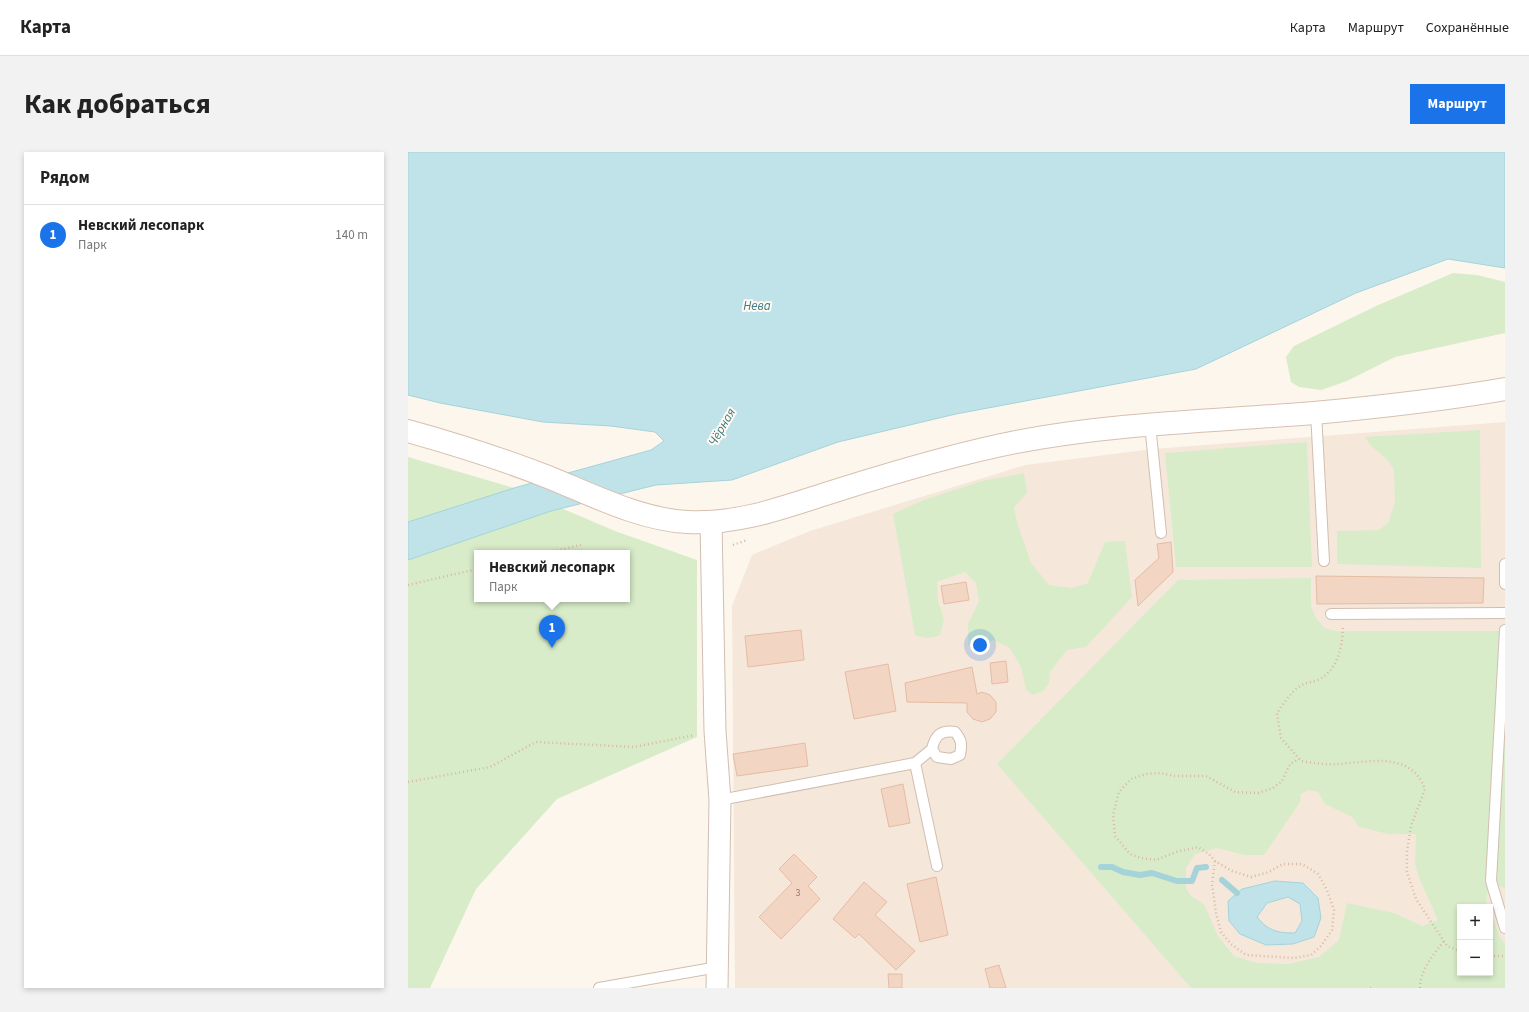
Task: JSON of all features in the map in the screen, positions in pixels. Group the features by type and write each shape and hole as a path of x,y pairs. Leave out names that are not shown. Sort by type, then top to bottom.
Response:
{"main road":[{"path":"408,431 441,440 518,466 614,503 661,519 685,522 711,522 771,512 925,464 1016,442 1150,424 1316,412 1468,396 1505,389"}],"street":[{"path":"711,522 715,731 720,800 717,988"}],"lane":[{"path":"1316,412 1324,561"},
{"path":"1150,424 1161,533"},
{"path":"1505,564 1505,584"},
{"path":"1330,614 1505,612"},
{"path":"1505,630 1491,881 1500,898 1505,928"},
{"path":"720,800 914,763 932,749"},
{"path":"914,763 937,866"},
{"path":"599,988 718,967"}],"path":[{"path":"712,552 754,537"},
{"path":"558,550 581,545"},
{"path":"408,585 474,570"},
{"path":"1344,614 1342,645 1334,667 1320,680 1302,684 1291,694 1277,713 1281,738 1302,761 1318,764 1391,761 1405,766 1421,780 1425,789 1411,826 1407,851 1407,872 1416,899 1447,946 1457,950"},
{"path":"408,782 490,767 536,742 634,747 715,731"},
{"path":"1214,861 1212,884 1216,913 1221,932 1231,944 1246,955 1294,958 1311,955 1321,946 1332,930 1334,910 1327,890 1318,874 1302,864 1283,864 1270,872 1251,877 1232,871 1214,861 1209,854 1198,847 1176,852 1156,860 1141,858 1130,854 1115,836 1113,815 1119,792 1131,779 1146,774 1160,773 1174,776 1206,776 1235,792 1258,793 1273,788 1282,781 1290,764 1299,759"},
{"path":"1420,988 1420,982 1431,957 1444,941"},
{"path":"1493,956 1505,956"}],"shaded area":[{"path":"1505,422 1505,988 735,988 732,606 752,555 810,531 1025,465 1153,449"}],"green space":[{"path":"1453,273 1477,275 1505,282 1505,333 1395,357 1347,381 1321,390 1299,387 1291,382 1286,357 1294,346 1376,306"},
{"path":"1480,430 1481,568 1337,564 1337,531 1379,530 1388,523 1395,502 1394,470 1387,459 1371,446 1365,437"},
{"path":"1307,442 1312,567 1176,567 1165,453"},
{"path":"408,457 514,488 615,531 697,560 697,737 557,799 476,889 430,988 408,988"},
{"path":"1024,473 1027,493 1014,507 1017,522 1031,563 1049,585 1072,588 1088,583 1105,542 1125,541 1132,597 1086,647 1067,650 1050,672 1049,683 1043,691 1032,695 1026,690 1021,667 1010,648 993,640 986,647 977,648 968,645 968,624 979,601 976,583 965,572 937,582 938,601 944,619 940,635 928,638 915,635 893,514 921,501 982,481"},
{"path":"1311,578 1311,606 1315,616 1324,628 1337,631 1505,631 1505,888 1499,886 1488,888 1486,904 1457,904 1457,976 1493,976 1493,919 1501,939 1505,943 1505,988 1191,988 997,764 1178,580","holes":["1309,790 1318,792 1325,804 1352,817 1359,827 1388,834 1416,834 1415,864 1420,880 1438,920 1422,926 1394,913 1347,903 1339,940 1319,957 1288,964 1257,963 1234,956 1218,936 1204,904 1191,896 1186,888 1186,868 1195,854 1217,848 1244,855 1264,855 1300,802 1301,794"]}],"water":[{"name":"Нева","path":"408,152 1505,152 1505,268 1448,259 1356,293 1196,369 956,414 838,442 732,480 656,485 551,511 408,560 408,522 514,488 651,450 664,441 655,432 611,426 543,422 440,403 408,395"},
{"path":"1275,881 1303,883 1318,898 1321,918 1314,937 1293,944 1266,945 1240,934 1229,921 1228,901 1242,889","holes":["1288,897 1300,904 1302,921 1295,933 1278,932 1269,928 1257,917 1267,903"]}],"building":[{"path":"1171,542 1173,572 1138,606 1135,580 1159,558 1157,544"},
{"path":"1316,576 1484,578 1483,603 1317,604"},
{"path":"966,582 969,600 944,604 941,586"},
{"path":"801,630 804,660 748,667 745,636"},
{"path":"1006,661 1008,682 992,684 990,663"},
{"path":"888,664 896,711 854,719 845,672"},
{"path":"972,667 977,694 982,692 990,695 996,702 996,712 990,719 982,722 973,719 967,712 967,703 907,702 905,683"},
{"path":"805,743 808,766 737,776 733,754"},
{"path":"903,784 910,823 889,827 881,789"},
{"path":"794,854 817,877 808,886 820,899 781,939 759,917 792,883 779,869"},
{"path":"936,877 948,935 920,942 907,884"},
{"path":"864,882 887,902 875,915 915,951 896,970 859,934 855,938 833,919"},
{"path":"999,965 1006,988 990,988 985,969"},
{"path":"888,974 902,974 902,988 889,988"}],"waterway":[{"path":"1101,867 1112,867 1123,872 1140,875 1152,873 1177,881 1192,881 1197,868 1206,867"},
{"path":"1222,880 1237,893"}],"place":[{"name":"Невский лесопарк","path":"552,648"}],"water label":[{"name":"Чёрная","path":"722,427"}]}
